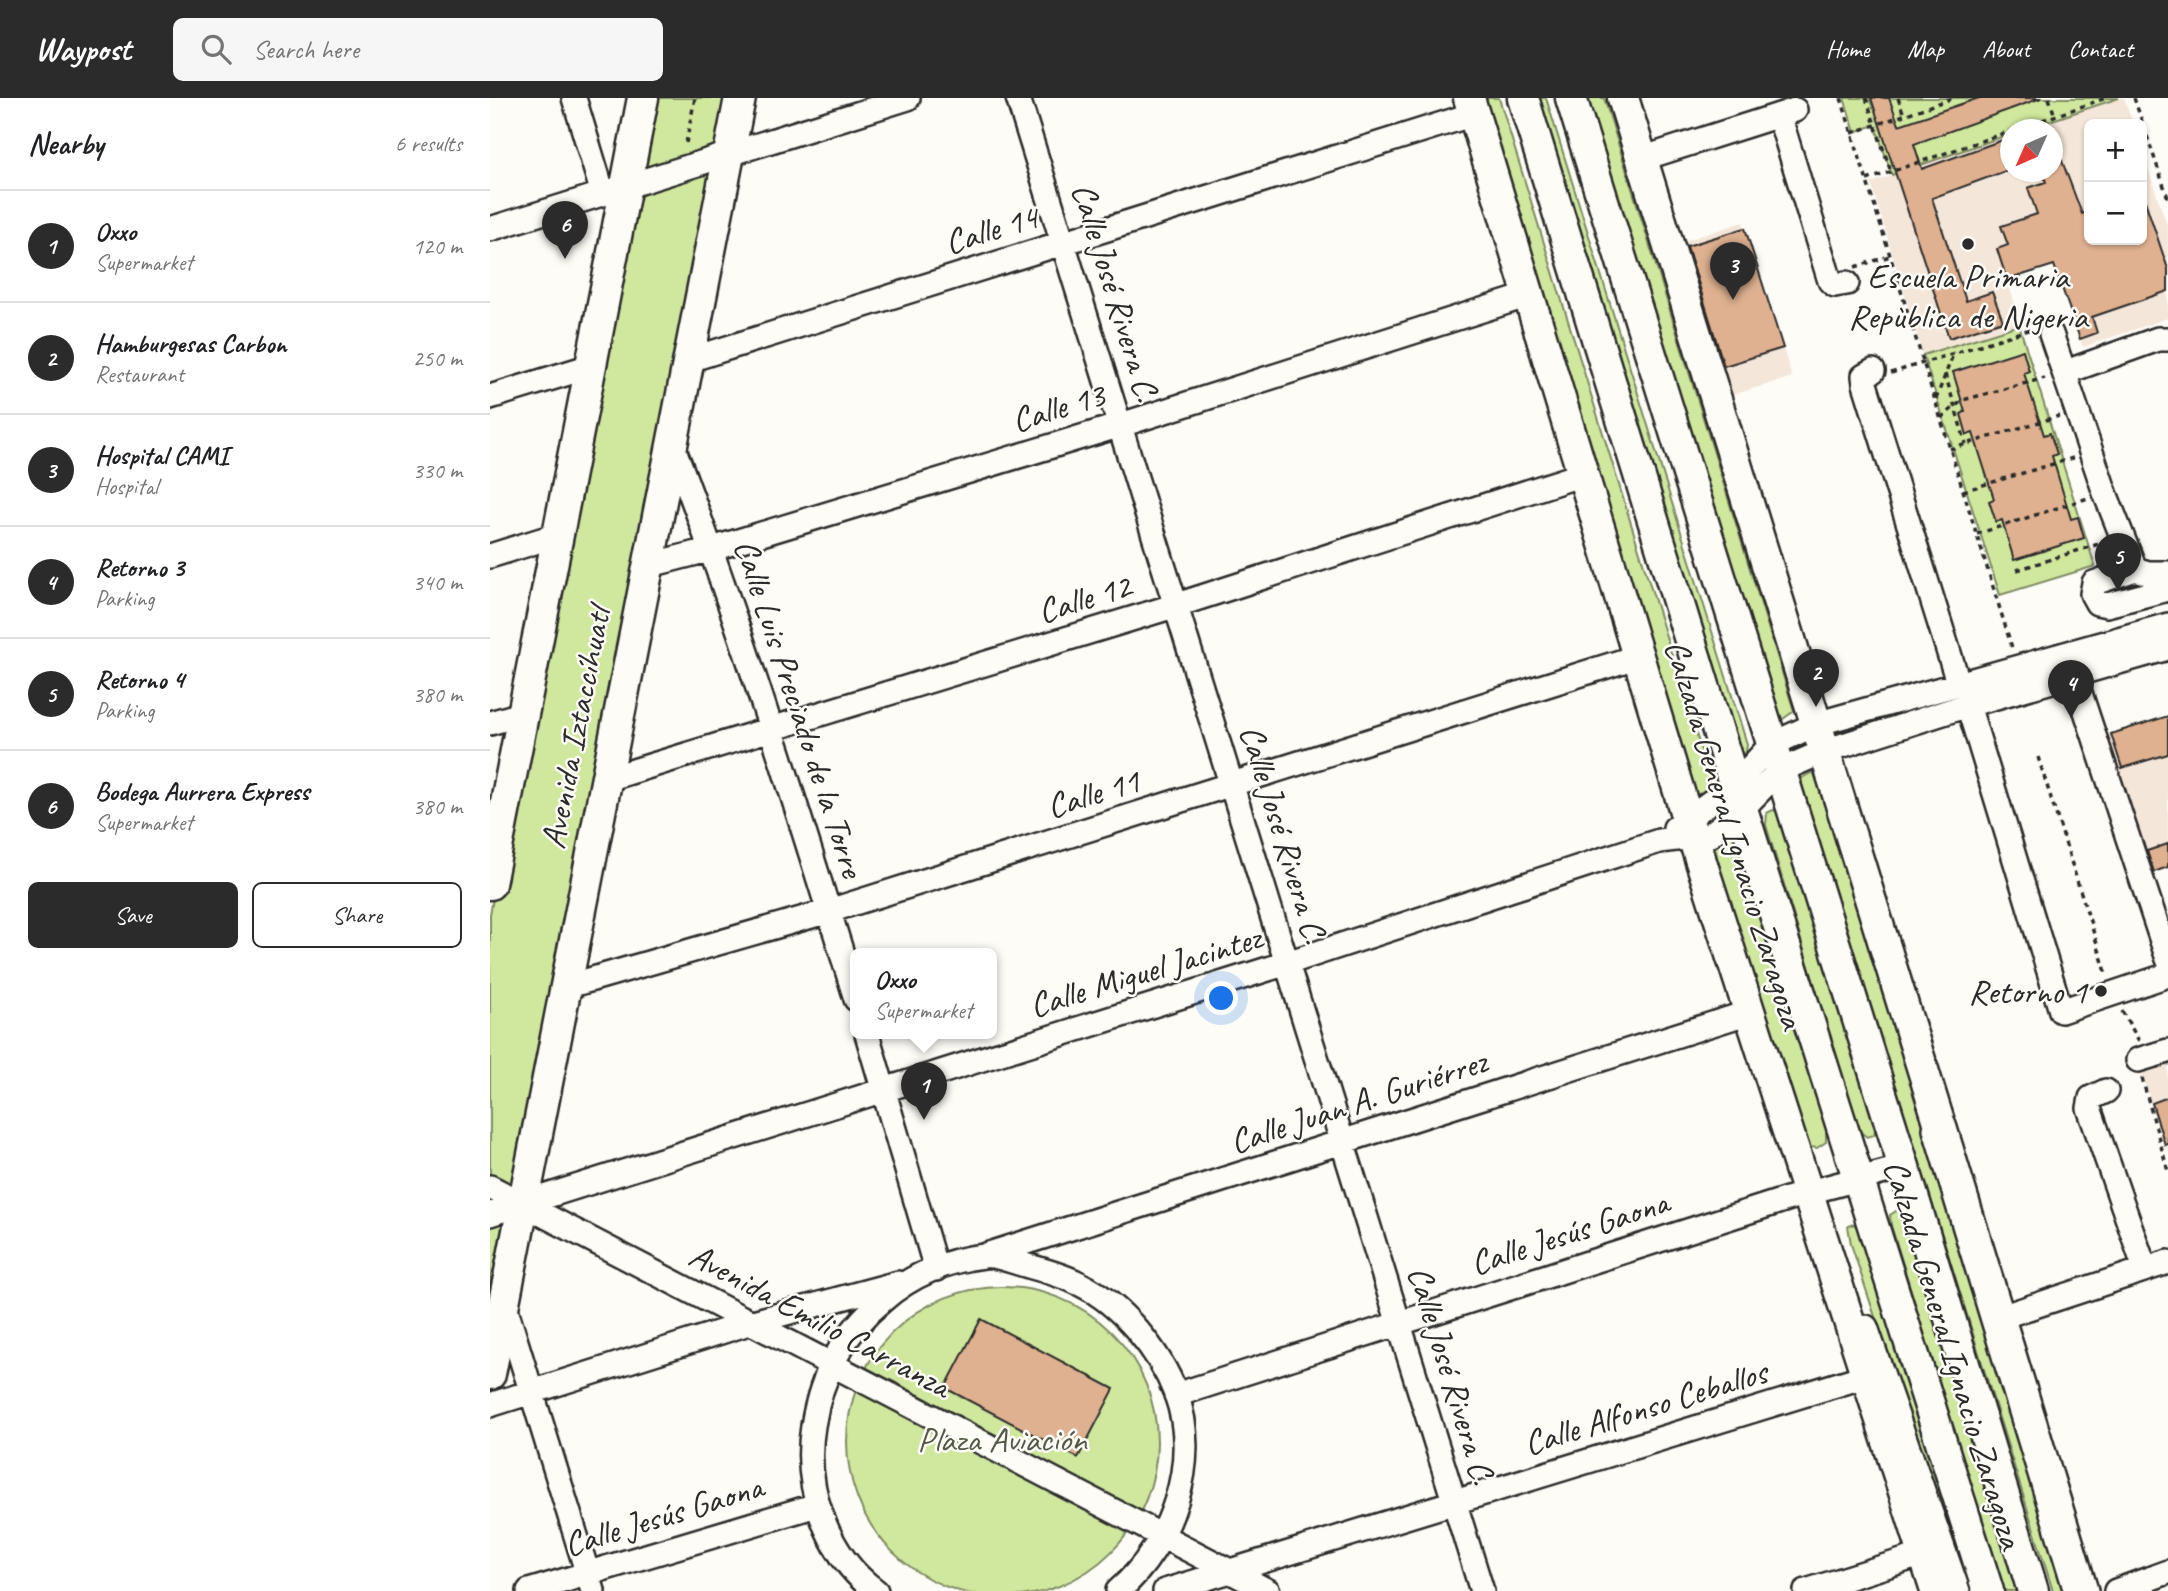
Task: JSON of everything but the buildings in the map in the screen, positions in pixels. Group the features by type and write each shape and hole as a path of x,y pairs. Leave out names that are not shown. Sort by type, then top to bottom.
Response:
{"highway":[{"path":"1940,1129 2085,1591"}],"main road":[{"name":"Avenida Iztaccíhuatl","path":"490,882 591,366 614,191 643,98"},
{"name":"Avenida Iztaccíhuatl","path":"490,1374 646,565 740,98"},
{"name":"Calzada General Ignacio Zaragoza","path":"1523,98 1738,797 1988,1591"},
{"name":"Calzada General Ignacio Zaragoza","path":"1571,98 1775,758 1905,1167 2033,1591"},
{"name":"Calzada General Ignacio Zaragoza","path":"1623,98 1940,1129 2010,1314 2085,1591"},
{"name":"Calzada General Ignacio Zaragoza","path":"1471,106 1690,829 1809,1192 1865,1376 1907,1474 1924,1554 1936,1591"}],"street":[{"path":"575,98 614,191"},
{"path":"490,229 908,98"},
{"name":"Calle José Rivera C.","path":"1018,98 1482,1591"},
{"name":"Calle 14","path":"689,360 1064,243 1471,106"},
{"path":"1641,159 1787,113 1830,281 1835,285 1847,283"},
{"name":"Calle 13","path":"646,565 712,549 1121,425 1529,295"},
{"path":"2051,334 2105,493 2135,569"},
{"path":"2066,372 2158,339 2168,339"},
{"path":"490,397 591,366"},
{"path":"1873,371 1864,376 1865,384 1958,682"},
{"name":"Calle Luis Preciado de la Torre","path":"671,441 712,549 850,979"},
{"name":"Calle 12","path":"604,780 772,731 1177,605 1583,474"},
{"path":"490,556 557,535"},
{"path":"2168,573 2148,573 2135,569 2094,583 2092,594 2097,603 2107,605 2168,589"},
{"path":"1775,758 1958,682 2168,625"},
{"path":"1821,738 1968,705 2168,648"},
{"path":"2066,652 2168,959"},
{"name":"Calle 11","path":"565,987 829,911 1639,656"},
{"path":"1968,705 2061,1011 2168,975"},
{"path":"490,723 525,713"},
{"name":"Calle Miguel Jacintez","path":"490,1214 883,1088 1287,964 1659,841 1690,829 1738,797 1775,758"},
{"name":"Calle Juan A. Guriérrez","path":"904,1281 1750,1012"},
{"path":"868,1039 936,1269"},
{"path":"2138,1060 2168,1051"},
{"path":"2106,1091 2091,1098 2089,1108 2145,1269"},
{"name":"Calle Jesús Gaona","path":"1176,1395 1809,1192 1905,1167"},
{"name":"Avenida Emilio Carranza","path":"490,1187 1163,1539 1268,1591"},
{"path":"1809,1192 1835,1243 1907,1474 1958,1591"},
{"path":"986,1255 1081,1284 1120,1312 1152,1350 1176,1395 1184,1444 1178,1494 1163,1539 1133,1579 1118,1591"},
{"path":"2010,1314 2168,1262"},
{"path":"490,1405 749,1323 904,1281"},
{"path":"876,1591 835,1547 817,1505 812,1432 817,1398 829,1365 860,1318 904,1281"},
{"path":"504,1300 590,1582"},
{"name":"Calle Alfonso Ceballos","path":"1165,1591 1865,1376"},
{"name":"Calle Jesús Gaona","path":"529,1591 590,1582 817,1505"},
{"path":"1806,1591 1924,1554"},
{"path":"2116,1591 2168,1572"}],"path":[{"path":"686,143 695,98"},
{"path":"1841,98 2018,666"},
{"path":"1866,98 1891,172"},
{"path":"1898,98 1904,115"},
{"path":"1852,133 1953,98"},
{"path":"2049,98 2055,116"},
{"path":"2084,98 2086,105"},
{"path":"2046,119 2106,98"},
{"path":"2134,98 2168,198"},
{"path":"1866,180 2000,134"},
{"path":"1873,371 1876,377 2036,327 2051,334"},
{"path":"1935,401 1954,352"},
{"path":"1941,418 1963,400 2066,372"},
{"path":"1945,374 1966,444"},
{"path":"1950,449 2076,411"},
{"path":"1963,491 2092,453"},
{"path":"1977,534 2105,493"},
{"path":"2017,570 2121,537"},
{"path":"2038,757 2112,994"}],"shaded area":[{"name":"Escuela Primaria Repùblica de Nigeria","path":"2124,98 2131,119 2084,119 2084,245 2147,245 2147,166 2168,228 2168,318 2083,347 2054,265 2007,280 2021,322 2019,325 1923,355 1871,183 2000,138 2000,182 2063,182 2063,119 2055,119"},
{"path":"1743,222 1792,377 1729,396 1681,242"},
{"path":"2168,716 2168,867 2151,873 2107,735"},
{"path":"2168,1066 2168,1154 2142,1074"}],"green space":[{"path":"651,98 730,98 490,1348 490,914"},
{"path":"1474,98 1499,98 1713,788 1698,797 1689,793"},
{"path":"1527,98 1546,98 1747,744 1746,752 1740,757"},
{"path":"1571,98 1604,98 1794,711 1776,724"},
{"path":"1844,98 1869,98 1873,108 1890,102 1889,98 2119,98 2055,119 2000,119 2000,137 1892,175 1875,125 1855,132"},
{"path":"2019,325 2095,566 2000,595 1923,355"},
{"path":"1820,768 2078,1591 2053,1591 1802,785 1802,778"},
{"path":"1773,810 1779,812 1876,1125 1874,1135 1867,1137 1859,1131 1766,825 1767,813"},
{"path":"1731,830 1738,838 1826,1127 1826,1142 1817,1148 1810,1147 1801,1137 1718,863 1714,842"},
{"path":"1901,1208 1905,1212 2020,1591 2003,1591 1891,1225 1890,1215"},
{"path":"1854,1224 1861,1232 1952,1524 1930,1483 1851,1244 1848,1226"},
{"name":"Plaza Aviación","path":"987,1287 1017,1287 1047,1293 1075,1305 1101,1322 1122,1343 1139,1369 1151,1397 1157,1427 1157,1457 1151,1487 1139,1515 1122,1541 1088,1571 1042,1592 957,1591 929,1579 903,1562 882,1541 865,1515 853,1487 847,1457 847,1427 853,1397 865,1369 882,1343 903,1322 929,1305 957,1293"}],"place":[{"name":"Escuela Primaria Repùblica de Nigeria","path":"1968,244"},
{"name":"Bodega Aurrera Express","path":"565,259"},
{"name":"Hospital CAMI","path":"1733,300"},
{"name":"Retorno 4","path":"2118,591"},
{"name":"Hamburgesas Carbon","path":"1816,707"},
{"name":"Retorno 3","path":"2071,718"},
{"name":"Retorno 1","path":"2101,991"},
{"name":"Oxxo","path":"924,1120"}]}
